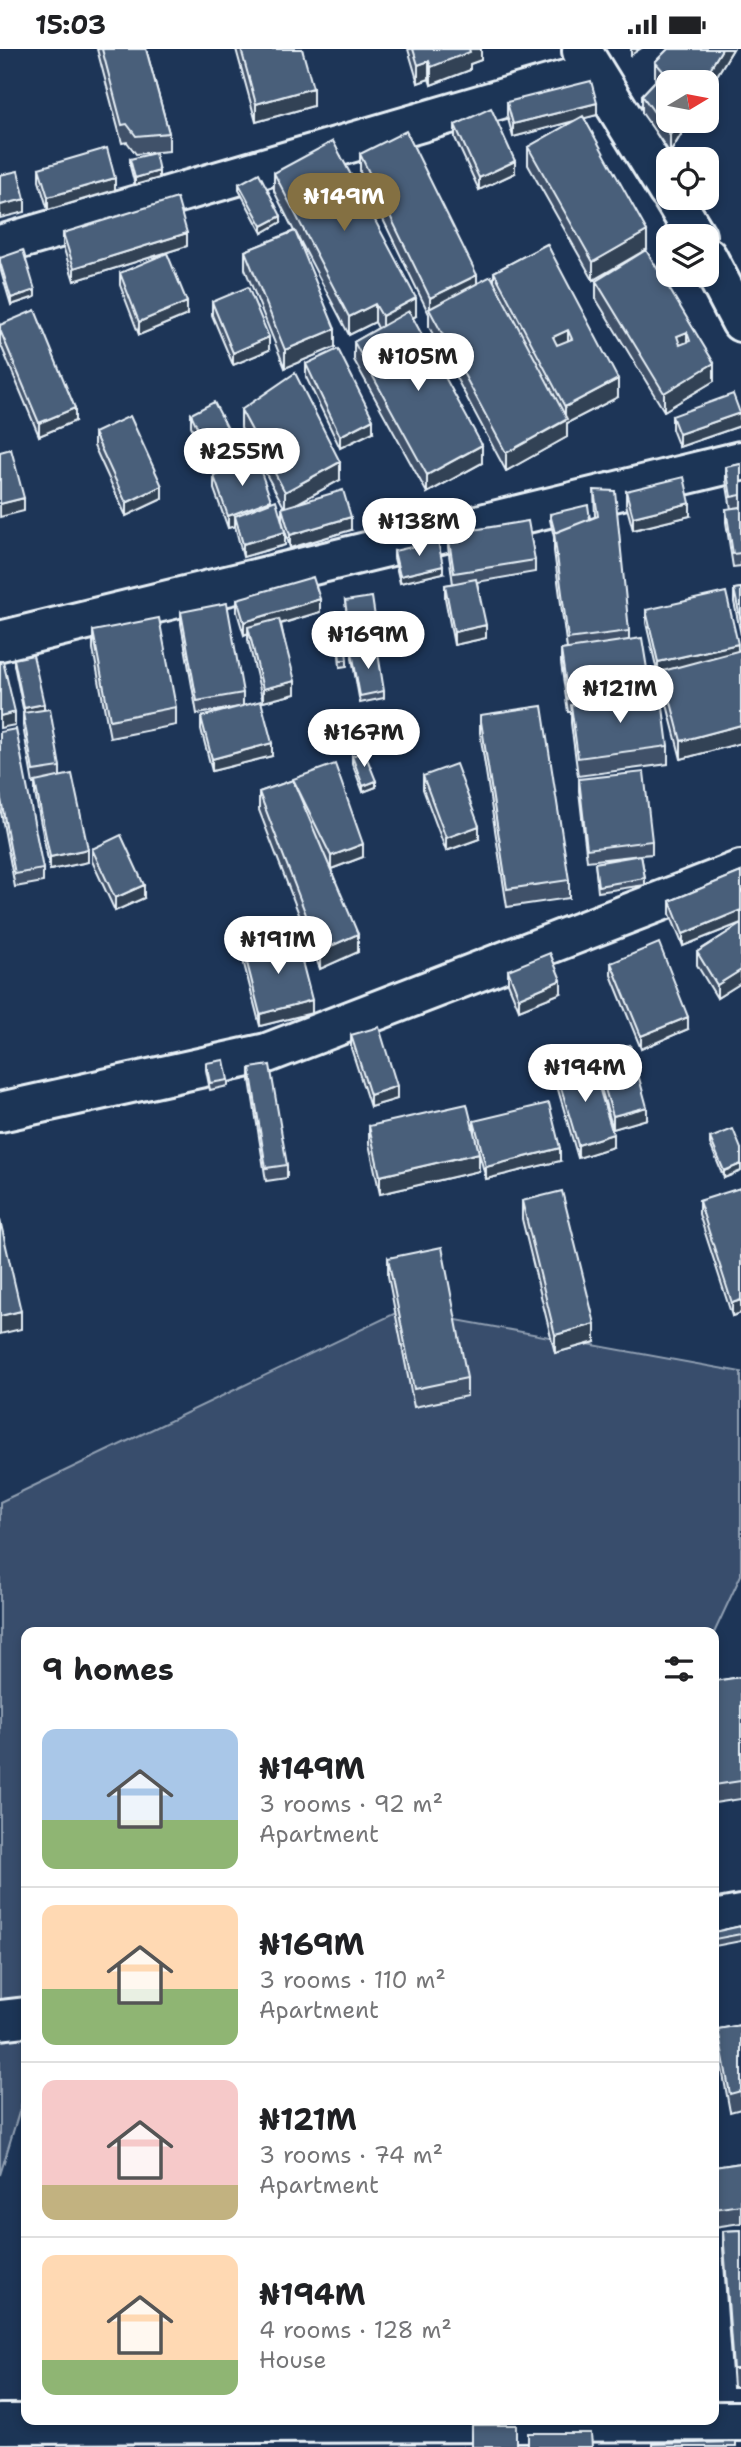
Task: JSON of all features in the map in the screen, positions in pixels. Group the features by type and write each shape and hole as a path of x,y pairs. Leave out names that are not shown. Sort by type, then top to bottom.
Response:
{"street":[{"path":"0,245 587,61 656,172"},
{"path":"719,280 741,322"},
{"path":"0,642 741,461"},
{"path":"0,1112 267,1053 741,870"},
{"path":"719,1919 741,1915"},
{"path":"0,2020 21,2018"},
{"path":"719,2421 741,2421"},
{"path":"0,2424 21,2424"}],"shaded area":[{"path":"402,1310 741,1372 741,1575 717,1627 21,1627 21,2106 0,2175 0,1502"}],"building":[{"path":"102,49 146,49 169,133 136,136 127,124 122,125"},
{"path":"241,49 302,49 313,88 256,104"},
{"path":"413,49 469,49 470,52 431,67 429,61 418,65"},
{"path":"668,49 722,49 709,70 662,70 655,62"},
{"path":"656,80 656,115 642,95"},
{"path":"591,81 597,103 513,124 507,102"},
{"path":"491,108 515,161 479,178 455,125"},
{"path":"583,116 647,231 593,262 528,147"},
{"path":"406,131 477,275 430,298 360,154"},
{"path":"333,141 416,298 382,316 375,304 349,317 274,173"},
{"path":"107,148 115,178 48,197 39,168"},
{"path":"155,153 159,171 135,178 130,159"},
{"path":"18,171 25,199 0,205 0,175"},
{"path":"259,173 281,216 262,226 239,184"},
{"path":"177,198 187,233 74,268 63,233"},
{"path":"295,231 335,329 285,350 245,251"},
{"path":"547,244 618,379 565,407 494,272","holes":["568,330 572,339 557,345 553,337"]},
{"path":"23,250 35,290 11,298 0,258"},
{"path":"646,250 656,267 656,287 668,287 714,363 664,393 596,281","holes":["687,332 690,341 680,345 677,336"]},
{"path":"167,253 187,302 139,322 120,273"},
{"path":"491,276 567,419 506,453 429,309"},
{"path":"248,287 269,337 233,353 212,302"},
{"path":"35,310 75,408 39,423 0,330 0,325"},
{"path":"409,311 482,445 427,475 354,342"},
{"path":"338,349 373,419 340,436 306,364"},
{"path":"295,373 340,462 285,492 241,410"},
{"path":"733,394 740,413 679,434 672,416"},
{"path":"214,402 241,454 216,467 191,414"},
{"path":"130,416 162,486 126,503 94,433"},
{"path":"11,449 24,498 0,504 0,452"},
{"path":"257,461 271,500 228,516 214,476"},
{"path":"741,464 741,495 731,497 726,467"},
{"path":"684,477 690,503 633,517 626,491"},
{"path":"343,490 351,517 290,535 282,508"},
{"path":"594,490 615,491 629,631 568,639 554,533 598,516"},
{"path":"276,500 285,532 243,544 235,516"},
{"path":"588,505 590,519 555,533 550,514"},
{"path":"741,507 741,553 733,554 726,509"},
{"path":"528,521 535,560 454,573 448,534"},
{"path":"438,541 443,566 400,576 394,551"},
{"path":"313,577 320,599 244,622 237,599"},
{"path":"476,579 486,625 454,632 445,585"},
{"path":"741,588 741,622 734,589"},
{"path":"726,592 738,644 658,662 646,610"},
{"path":"372,597 378,637 351,641 345,601"},
{"path":"227,603 243,693 197,701 181,612"},
{"path":"159,618 176,707 110,720 93,631"},
{"path":"279,619 295,681 263,689 248,627"},
{"path":"642,638 650,687 568,699 561,650"},
{"path":"345,640 347,660 340,660 338,642"},
{"path":"377,647 384,691 360,696 352,652"},
{"path":"741,650 741,725 681,741 663,671"},
{"path":"33,655 44,704 24,708 14,659"},
{"path":"3,661 15,712 0,716 0,662"},
{"path":"661,692 668,746 578,758 571,705"},
{"path":"261,701 272,743 212,759 201,717"},
{"path":"542,706 569,880 507,889 480,715"},
{"path":"50,709 60,767 33,771 23,713"},
{"path":"16,729 43,869 15,874 0,794 0,732"},
{"path":"364,751 376,781 363,786 352,756"},
{"path":"335,764 363,844 331,856 293,779"},
{"path":"456,764 479,826 446,838 423,776"},
{"path":"644,772 652,841 587,849 579,779"},
{"path":"72,774 88,849 50,857 35,782"},
{"path":"293,780 358,934 320,951 259,792"},
{"path":"121,835 144,885 115,898 92,849"},
{"path":"641,855 645,878 598,886 595,863"},
{"path":"741,872 741,910 683,934 670,901"},
{"path":"741,924 741,970 717,985 697,952"},
{"path":"296,938 312,1000 260,1014 244,951"},
{"path":"659,943 688,1017 641,1036 611,963"},
{"path":"550,953 561,980 519,998 508,970"},
{"path":"379,1027 397,1086 370,1095 351,1035"},
{"path":"630,1045 647,1107 613,1116 595,1055"},
{"path":"224,1060 228,1080 210,1083 206,1063"},
{"path":"592,1064 613,1134 578,1145 557,1074"},
{"path":"270,1065 287,1165 266,1168 250,1068"},
{"path":"549,1103 560,1148 486,1167 474,1121"},
{"path":"467,1104 479,1153 380,1176 369,1126"},
{"path":"733,1129 741,1149 741,1164 724,1171 710,1138"},
{"path":"740,1188 741,1300 732,1303 699,1201"},
{"path":"562,1191 595,1324 555,1335 522,1201"},
{"path":"0,1220 21,1311 0,1316"},
{"path":"442,1247 467,1378 414,1389 388,1258"},
{"path":"741,1677 741,1781 719,1784 719,1680"},
{"path":"741,1926 741,1934 719,1938 719,1931"},
{"path":"741,2025 741,2091 730,2094 719,2034 719,2029"},
{"path":"741,2163 741,2205 719,2208 719,2166"},
{"path":"741,2230 741,2369 733,2369 723,2231"},
{"path":"472,2425 516,2425 516,2447 472,2447"},
{"path":"528,2433 591,2433 592,2447 528,2447"},
{"path":"736,2442 736,2447 653,2447 653,2444"}]}
